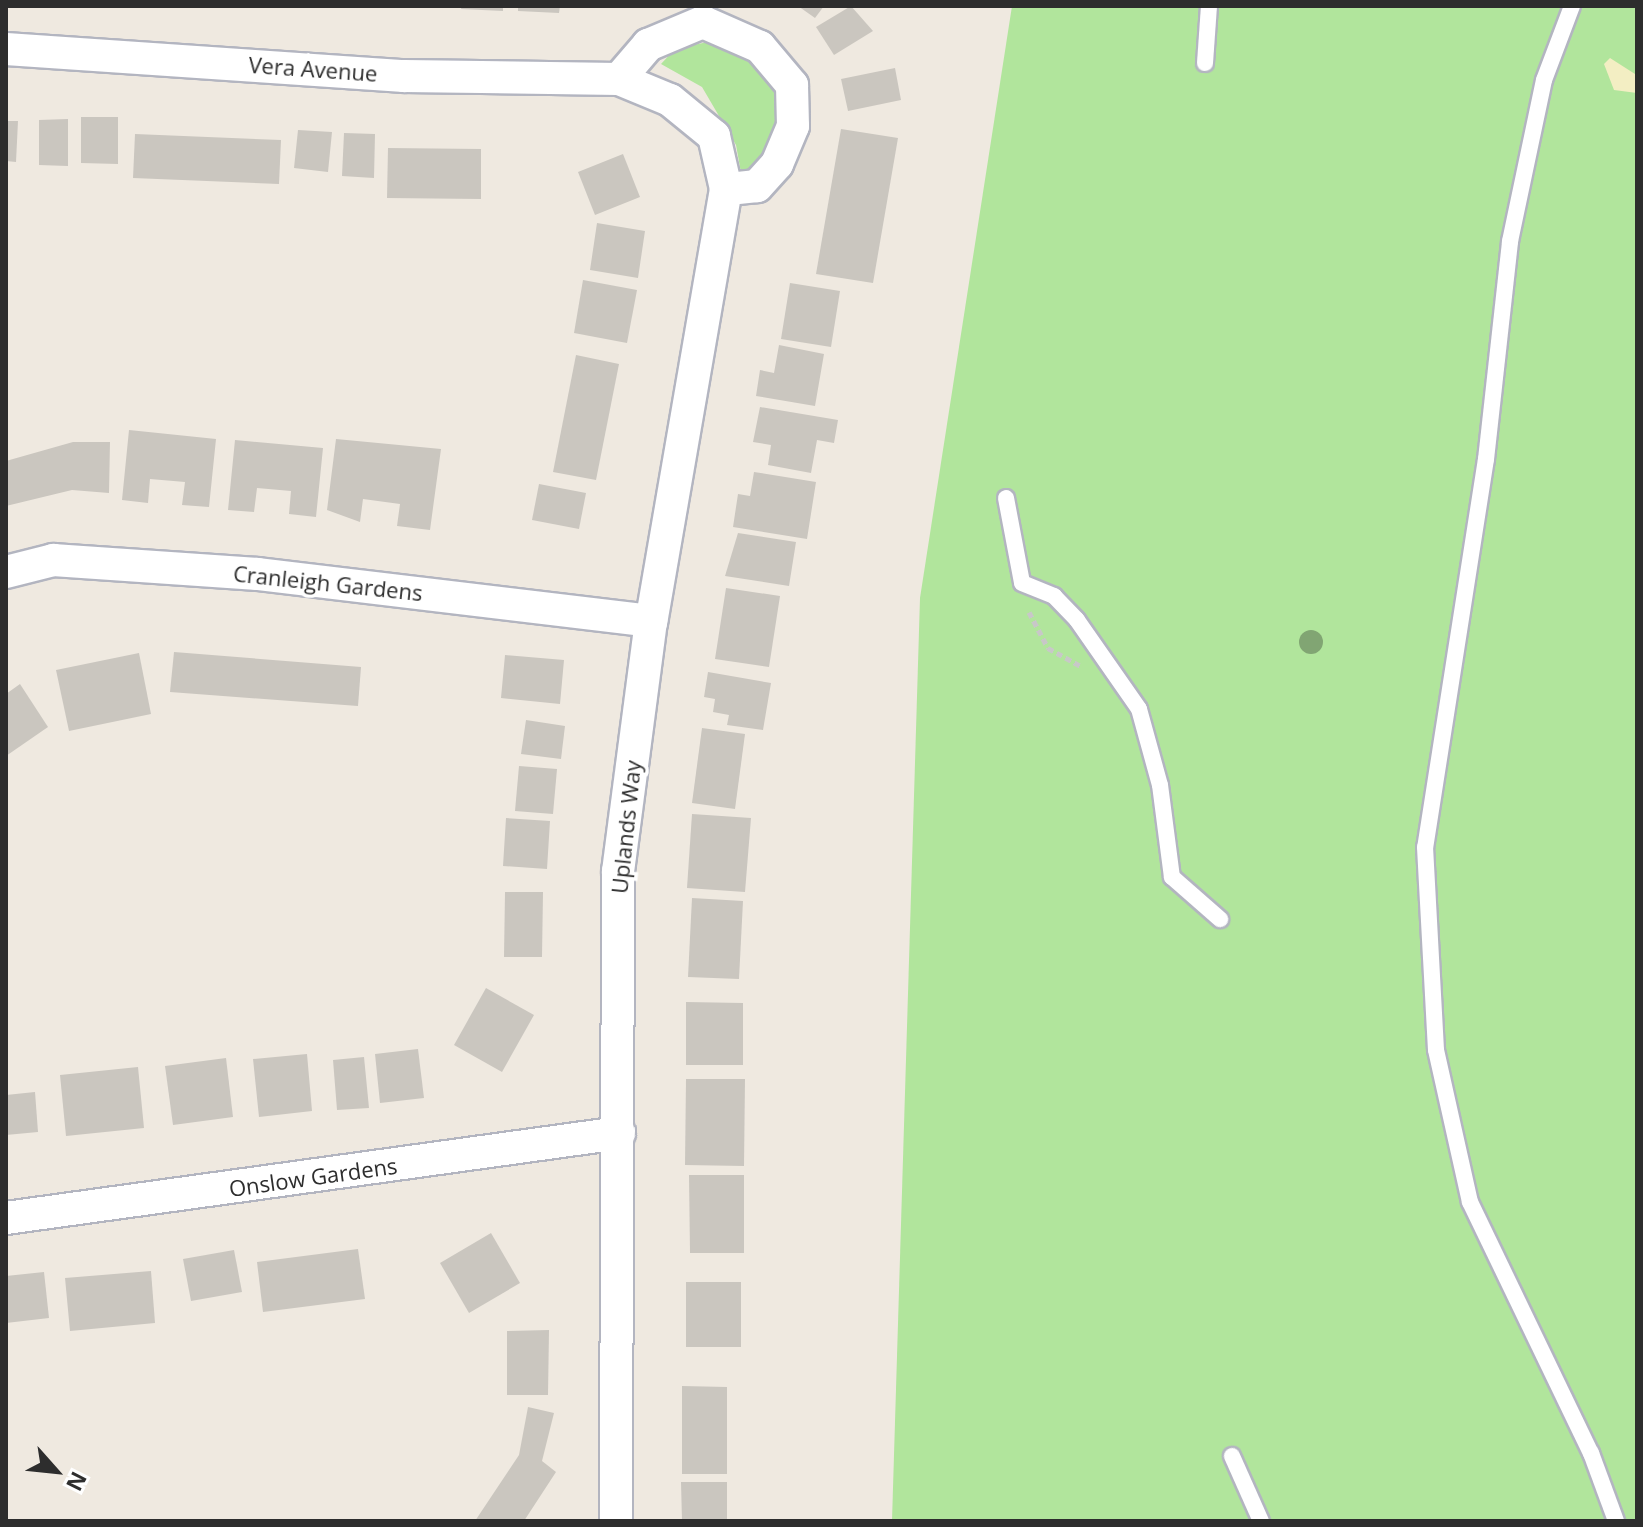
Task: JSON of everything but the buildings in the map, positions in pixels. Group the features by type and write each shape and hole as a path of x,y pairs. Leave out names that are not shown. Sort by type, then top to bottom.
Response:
{"street":[{"path":"619,79 648,45 703,22 760,47 792,85 793,126 777,164 757,186 726,189"},
{"name":"Vera Avenue","path":"6,49 404,76 619,79"},
{"name":"Uplands Way","path":"616,1521 618,871 651,621 726,189 714,136 670,100 619,79"},
{"name":"Cranleigh Gardens","path":"6,572 53,560 258,574 651,621"},
{"name":"Onslow Gardens","path":"6,1218 619,1133"}],"lane":[{"path":"1205,63 1209,6"},
{"path":"1572,6 1544,80 1510,242 1486,459 1425,847 1436,1050 1470,1202 1591,1453 1616,1521"},
{"path":"1006,498 1022,583 1054,596 1139,709 1160,785 1172,877 1220,919"},
{"path":"1232,1456 1261,1521"}],"path":[{"path":"1022,583 1048,648 1082,666 1107,663"}],"green space":[{"path":"1012,6 1637,6 1637,1521 892,1521 920,598"},
{"path":"712,41 748,53 778,86 782,108 769,162 742,178 736,145 702,87 661,64 675,49"}],"sand":[{"path":"1610,58 1635,74 1637,93 1614,90 1604,64"}]}
